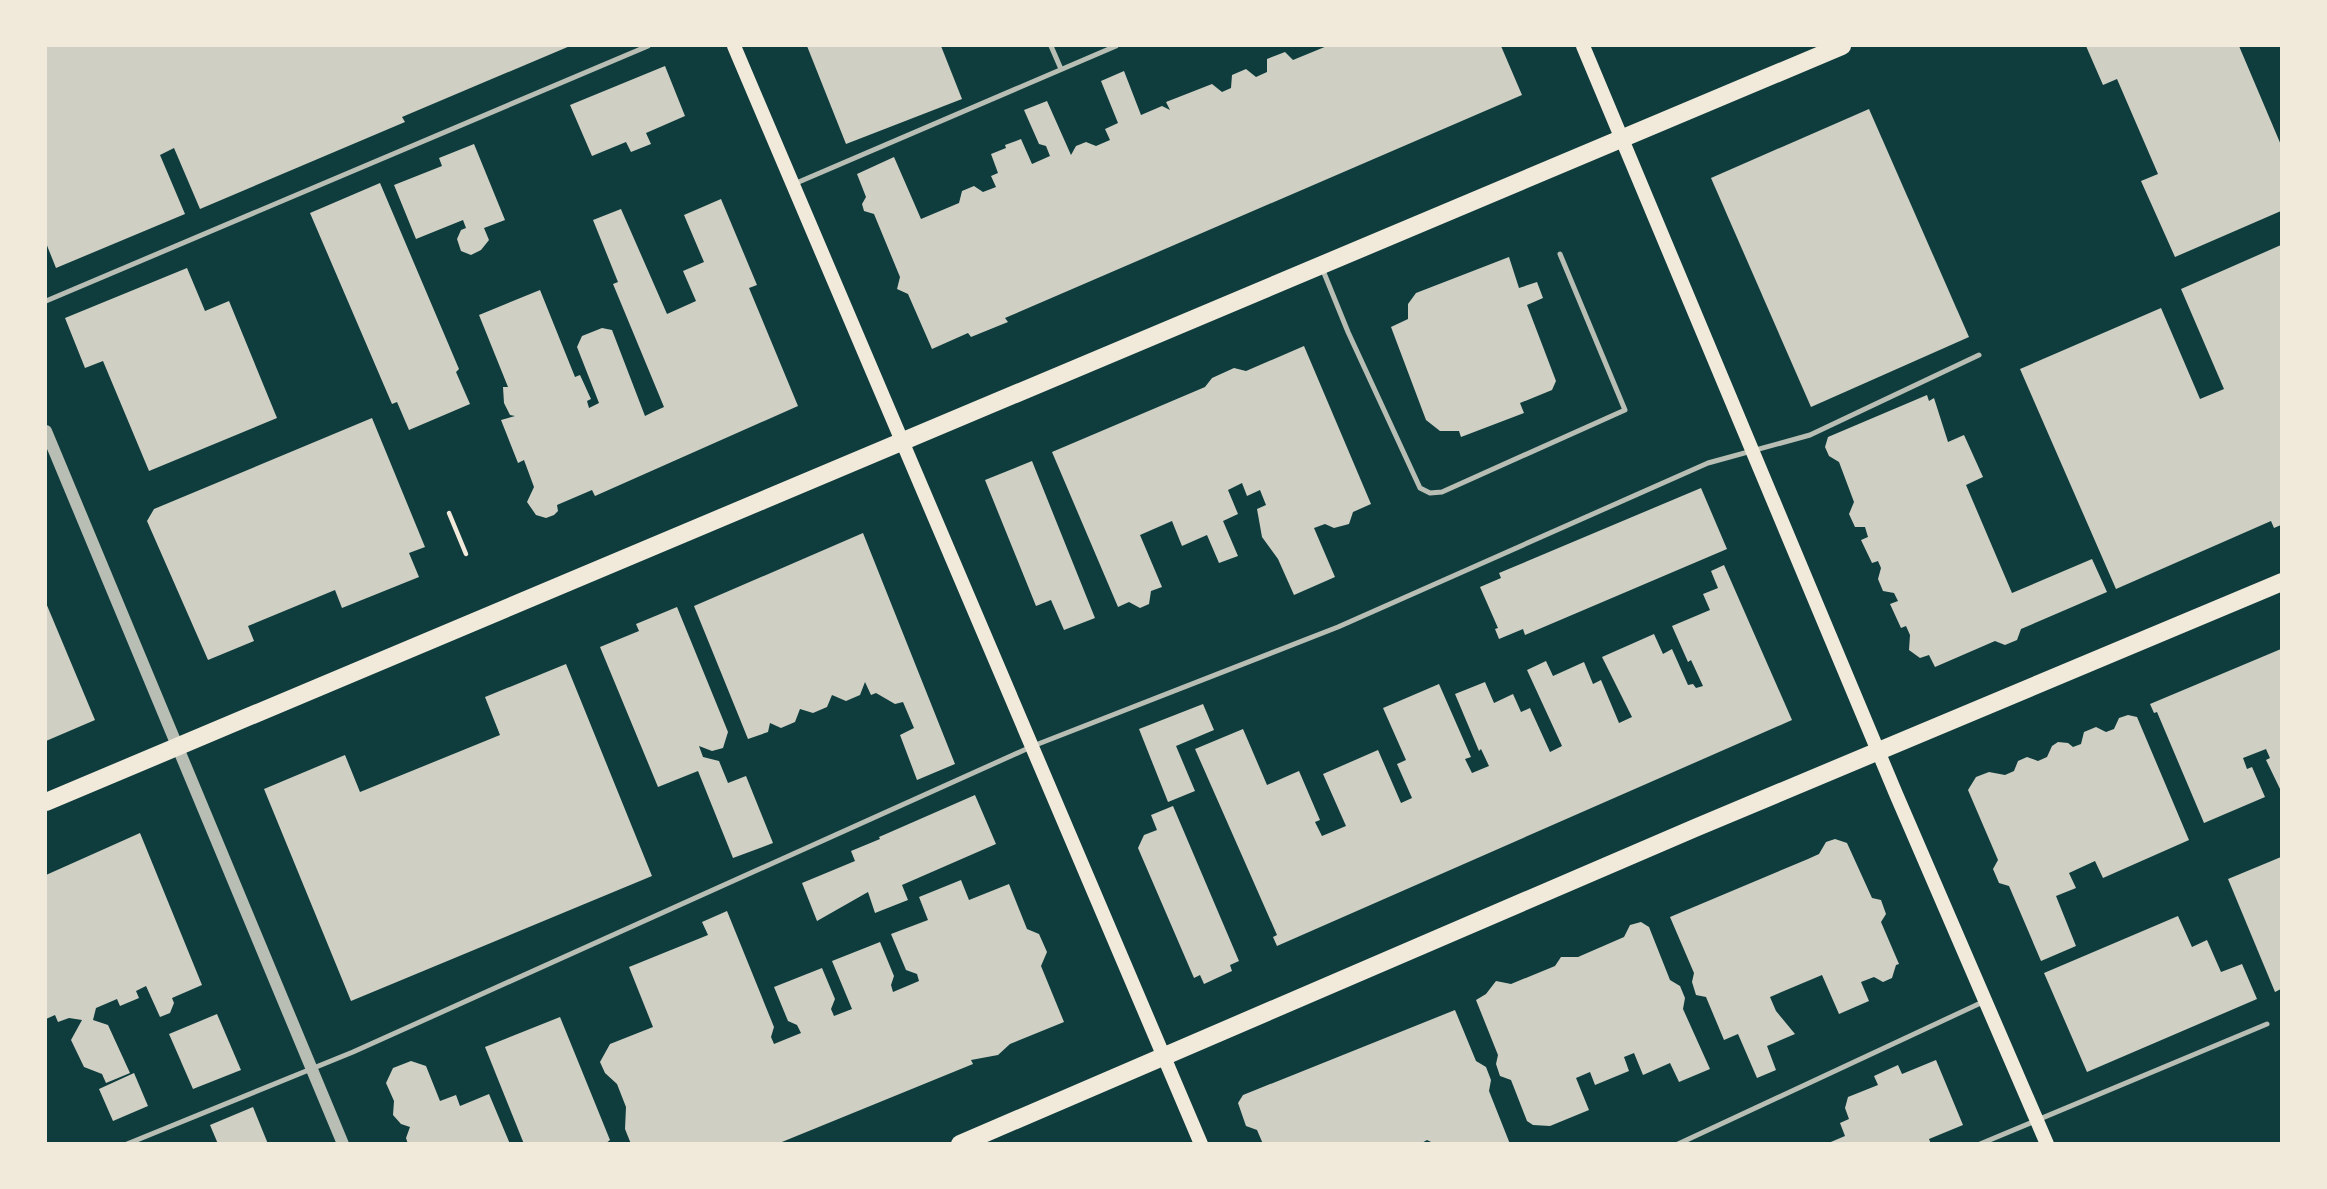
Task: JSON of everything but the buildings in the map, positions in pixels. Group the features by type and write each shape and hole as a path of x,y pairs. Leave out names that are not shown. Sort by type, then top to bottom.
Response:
{"main road":[{"path":"734,46 1201,1143"},
{"path":"1583,46 2047,1143"},
{"path":"46,802 1842,46"},
{"path":"960,1143 2281,582"}],"street":[{"path":"46,431 344,1143"}],"lane":[{"path":"46,301 648,46"},
{"path":"1051,46 1061,69"},
{"path":"792,184 1115,46"},
{"path":"1321,265 1348,332 1420,488 1430,493 1442,492 1625,410 1560,254"},
{"path":"127,1143 312,1070 1033,746 1327,631 1708,463 1810,435 1979,355"},
{"path":"1678,1143 1985,1001"},
{"path":"1980,1143 2267,1024"}],"path":[{"path":"449,513 466,554"}]}
